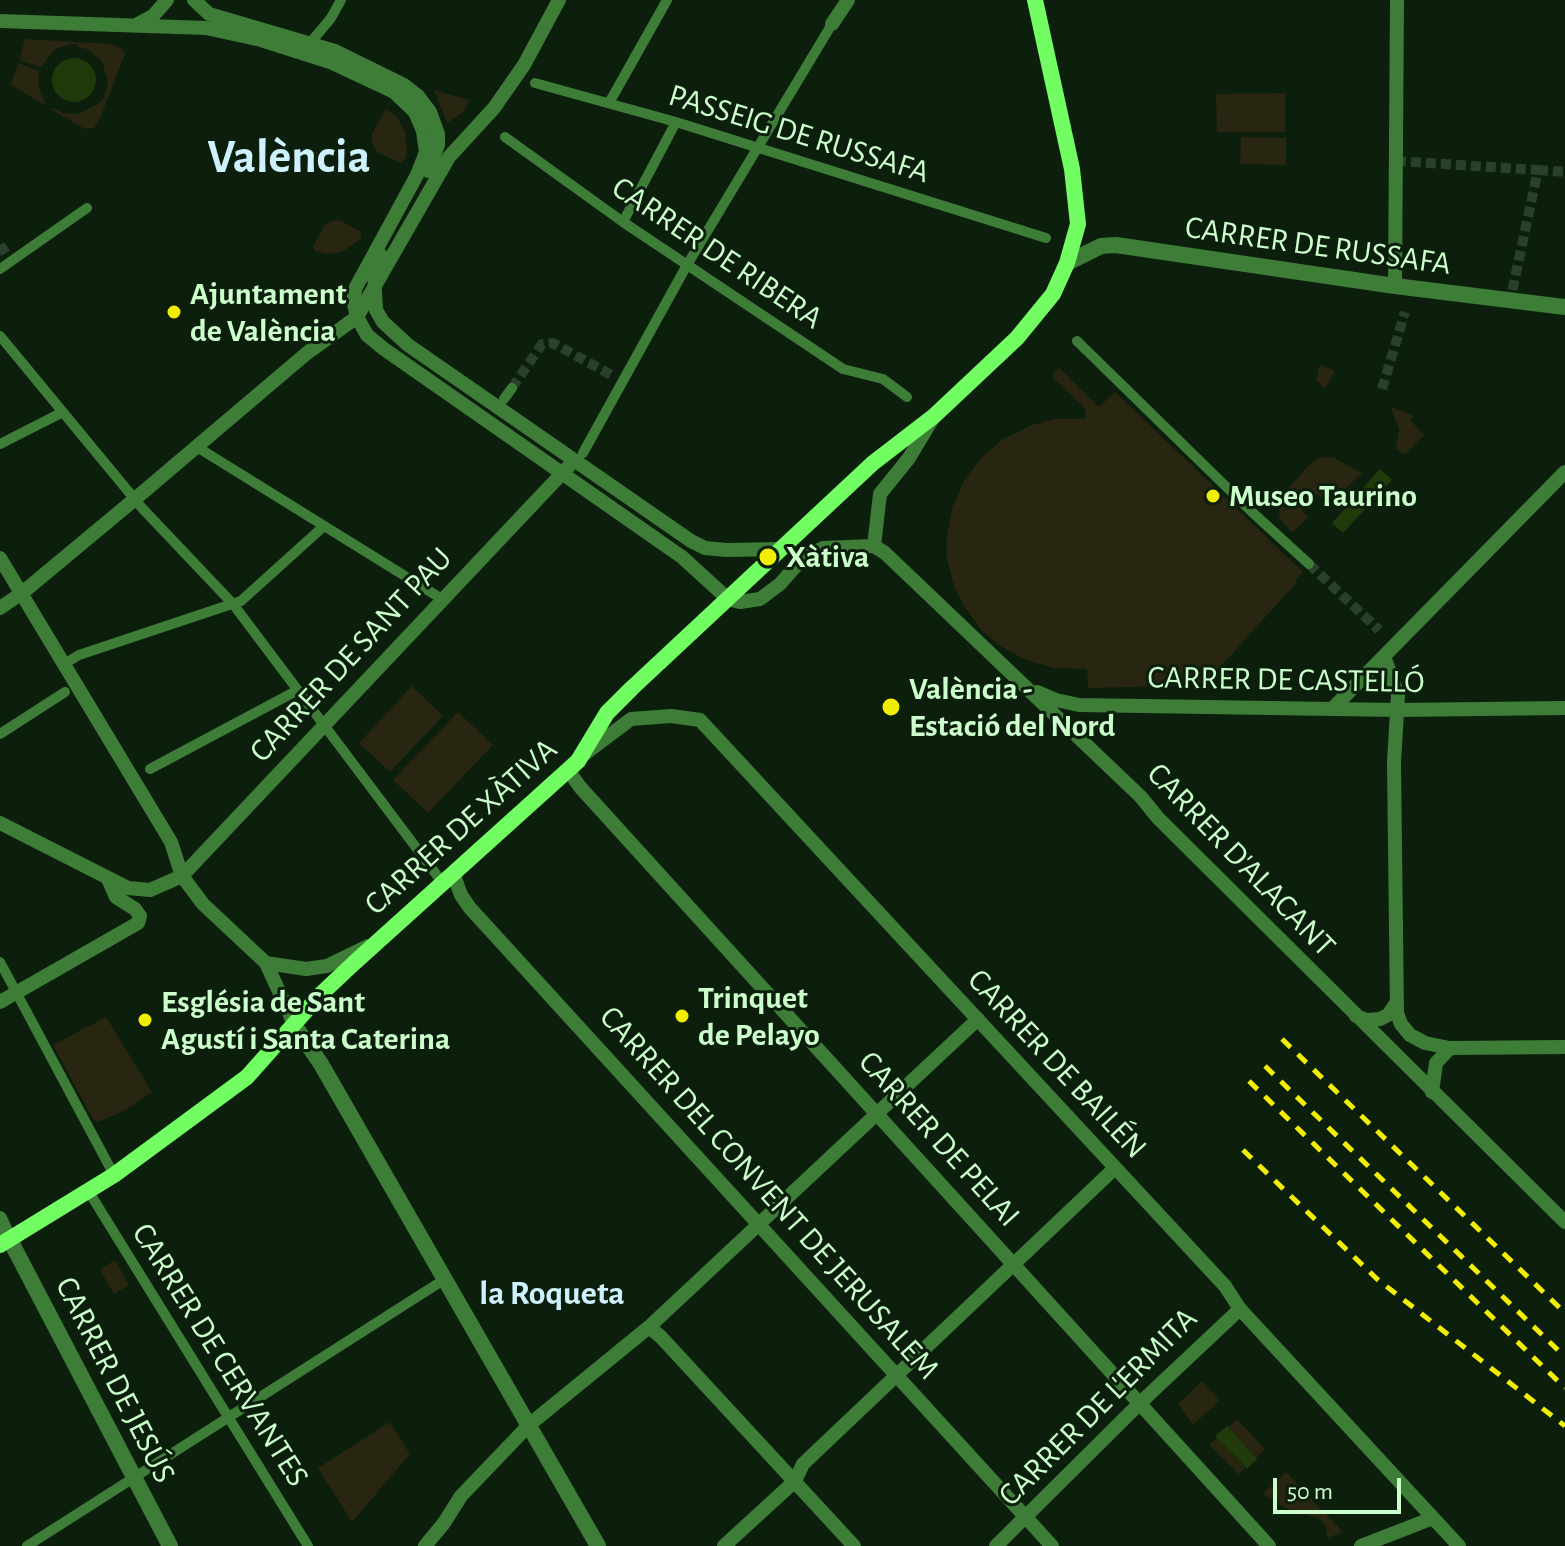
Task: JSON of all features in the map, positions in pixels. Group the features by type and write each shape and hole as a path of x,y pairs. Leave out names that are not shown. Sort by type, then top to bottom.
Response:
{"main road":[{"name":"CARRER DE XÀTIVA","path":"3,1242 89,1192 243,1080 319,996 582,756 607,713 873,463 934,416 1017,338 1053,294 1067,263 1078,224 1072,169 1035,0"}],"street":[{"path":"138,25 153,16 167,0"},
{"path":"194,0 209,14 311,42 354,58 404,85 418,96 430,112 438,134 438,145 430,169 375,269 376,310 394,334 578,456 691,541 705,548 781,549"},
{"path":"311,42 341,0"},
{"path":"0,608 22,593 312,349 357,317 449,157 489,115 524,65 559,0"},
{"path":"609,103 667,0"},
{"path":"578,456 618,378 848,0"},
{"path":"1395,286 1397,0"},
{"path":"0,21 206,28 311,56 394,92 415,112 425,142 424,162 360,278 353,300 357,317 367,335 682,557 728,599 740,602 760,599 780,584 811,552 874,546"},
{"name":"PASSEIG DE RUSSAFA","path":"535,83 676,122 1046,238"},
{"path":"623,222 676,122"},
{"name":"CARRER DE RIBERA","path":"505,137 623,222 843,369 883,379 907,397"},
{"path":"0,269 87,208"},
{"name":"CARRER DE RUSSAFA","path":"1067,263 1101,246 1116,245 1395,286 1565,307"},
{"path":"0,336 135,499 233,604 323,725 447,877"},
{"path":"1077,341 1309,564"},
{"path":"504,399 512,388"},
{"path":"0,444 63,412"},
{"name":"CARRER DE XÀTIVA","path":"874,546 880,494 909,458 934,416"},
{"path":"197,447 442,599"},
{"name":"CARRER DE SANT PAU","path":"182,876 578,456"},
{"path":"1333,708 1565,472"},
{"path":"64,664 79,655 241,601 324,526"},
{"name":"CARRER D'ALACANT","path":"874,546 893,560 1141,797 1158,818 1565,1222"},
{"path":"0,558 171,842 182,876 203,904 266,963 295,1026 321,1064 598,1546"},
{"path":"1384,656 1398,695 1394,762 1397,1013 1401,1024 1410,1035 1425,1043 1450,1048 1565,1047"},
{"name":"CARRER DE CASTELLÓ","path":"1013,676 1042,695 1079,705 1397,710 1565,708"},
{"path":"150,769 298,690"},
{"path":"0,734 65,692"},
{"name":"CARRER DE BAILÉN","path":"582,756 631,719 671,716 700,720 1225,1286 1240,1309 1459,1546"},
{"name":"CARRER DE PELAI","path":"568,770 1269,1546"},
{"path":"0,823 128,888 150,890 182,876"},
{"name":"CARRER DEL CONVENT DE JERUSALEM","path":"447,877 470,908 1052,1546"},
{"path":"0,1002 133,928 140,916 116,897 108,879"},
{"path":"266,963 306,969 327,966 374,944"},
{"path":"0,962 114,1175"},
{"path":"1356,1016 1367,1020 1380,1019 1388,1015 1397,1002"},
{"path":"425,1546 461,1496 529,1425 649,1327 978,1019"},
{"path":"1432,1092 1436,1063 1442,1053 1450,1048"},
{"path":"724,1546 795,1481 803,1464 1115,1168"},
{"name":"CARRER DE CERVANTES","path":"89,1192 308,1546"},
{"path":"0,1218 3,1242"},
{"name":"CARRER DE JESÚS","path":"3,1242 170,1546"},
{"path":"27,1546 445,1279"},
{"name":"CARRER DE L'ERMITA","path":"996,1546 1240,1309"},
{"path":"649,1327 854,1546"},
{"path":"1361,1546 1433,1518"}],"shaded area":[{"path":"25,39 110,44 122,49 125,54 94,128 85,129 52,110 78,114 99,103 108,82 102,61 87,49 78,47 78,44 71,44 55,49 41,67 19,60"},
{"path":"74,58 89,65 96,80 89,95 74,102 59,95 52,80 59,65"},
{"path":"18,63 39,71 39,89 46,106 11,85"},
{"path":"434,90 469,100 464,112 447,123"},
{"path":"1285,93 1285,132 1217,132 1216,94"},
{"path":"386,109 397,117 405,131 406,158 400,163 377,152 372,143 372,133"},
{"path":"1241,137 1286,138 1286,165 1240,164"},
{"path":"340,220 361,232 361,239 342,252 329,254 315,251 313,246 325,225"},
{"path":"1320,365 1335,371 1325,389 1315,379 1319,375"},
{"path":"1059,368 1099,407 1115,392 1303,572 1212,676 1212,685 1088,688 1087,669 1054,668 1026,660 1000,646 981,630 955,589 947,559 947,534 953,506 964,480 982,457 1003,439 1032,425 1054,419 1085,419 1085,408 1051,376"},
{"path":"1391,407 1414,416 1410,420 1424,435 1404,455 1396,449 1399,430"},
{"path":"1327,457 1363,472 1330,504 1317,494 1302,510 1308,517 1292,533 1279,517 1280,498 1309,465"},
{"path":"1380,469 1392,480 1343,533 1332,523"},
{"path":"412,686 443,716 390,772 359,743"},
{"path":"458,712 493,745 428,813 393,780"},
{"path":"106,1017 152,1092 122,1112 98,1122 93,1119 53,1045"},
{"path":"115,1260 129,1285 114,1294 100,1270"},
{"path":"1202,1381 1220,1400 1193,1425 1178,1404"},
{"path":"1237,1419 1265,1449 1256,1458 1228,1428"},
{"path":"390,1422 410,1454 352,1522 318,1468"},
{"path":"1227,1426 1257,1459 1247,1469 1215,1436"},
{"path":"1217,1438 1245,1468 1239,1474 1209,1445"},
{"path":"1286,1472 1343,1532 1327,1538 1326,1526 1320,1519 1285,1508 1263,1494"}],"tunnel":[{"path":"1396,161 1538,170 1510,301"},
{"path":"1538,170 1565,172"},
{"path":"0,245 11,261"},
{"path":"1382,389 1405,312"},
{"path":"512,388 542,344 553,343 613,376"},
{"path":"1309,564 1379,630"}],"railway":[{"path":"1282,1039 1565,1313"},
{"path":"1265,1066 1565,1357"},
{"path":"1249,1081 1565,1388"},
{"path":"1243,1150 1377,1279 1565,1426"}],"place":[{"name":"Ajuntament de València","path":"174,312"},
{"name":"Museo Taurino","path":"1213,496"},
{"name":"Xàtiva","path":"768,557"},
{"name":"València - Estació del Nord","path":"891,707"},
{"name":"Trinquet de Pelayo","path":"682,1016"},
{"name":"Església de Sant Agustí i Santa Caterina","path":"145,1020"}],"district":[{"name":"València","path":"289,158"},
{"name":"la Roqueta","path":"552,1294"}]}
